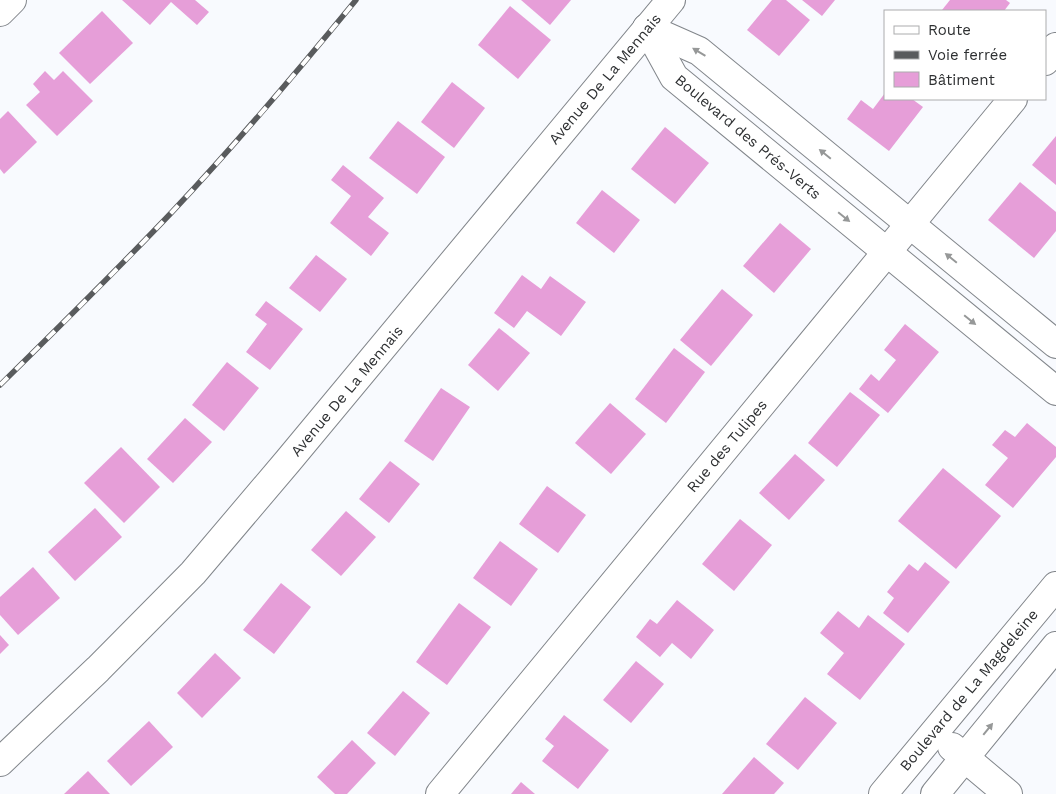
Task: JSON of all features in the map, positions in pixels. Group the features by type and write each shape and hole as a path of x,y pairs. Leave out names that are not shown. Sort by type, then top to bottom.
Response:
{"street":[{"path":"0,12 12,0"},
{"name":"Avenue De La Mennais","path":"0,762 146,622 192,573 295,453 671,0"},
{"path":"647,28 700,51 1056,344"},
{"name":"Boulevard des Prés-Verts","path":"647,28 674,77 1056,391"},
{"path":"1046,60 1056,47"},
{"name":"Rue des Tulipes","path":"440,794 1012,100"},
{"name":"Boulevard de La Magdeleine","path":"883,794 1056,586"},
{"path":"935,794 1056,646"},
{"path":"934,732 1008,794"}],"building":[{"path":"122,0 195,0 209,12 197,25 171,2 150,25"},
{"path":"521,0 571,0 550,25"},
{"path":"772,0 786,0 810,20 779,56 747,30"},
{"path":"802,0 835,0 822,16"},
{"path":"950,0 1006,0 1010,3 1005,10 942,10"},
{"path":"510,6 551,40 518,79 478,45"},
{"path":"102,11 133,43 90,84 59,53"},
{"path":"45,71 54,80 63,71 93,101 57,136 26,105 40,92 33,84"},
{"path":"452,82 485,108 454,148 421,122"},
{"path":"884,94 884,100 913,100 923,107 889,151 847,119 861,100 873,109"},
{"path":"8,111 37,142 4,174 0,169 0,119"},
{"path":"398,121 445,157 417,194 369,158"},
{"path":"665,127 709,163 675,204 631,169"},
{"path":"1056,136 1056,185 1032,165"},
{"path":"343,165 384,198 368,217 389,233 371,256 330,223 351,196 331,180"},
{"path":"1020,182 1056,212 1056,231 1034,258 988,220"},
{"path":"602,190 640,220 614,253 576,223"},
{"path":"780,223 811,249 774,293 743,266"},
{"path":"316,255 347,279 320,312 289,288"},
{"path":"522,275 541,289 550,276 586,302 561,336 527,311 514,328 494,313"},
{"path":"722,289 753,315 711,366 680,340"},
{"path":"266,301 303,329 270,370 246,352 267,324 255,315"},
{"path":"905,324 939,352 888,413 859,389 871,374 879,381 896,360 884,350"},
{"path":"499,328 530,353 498,391 468,365"},
{"path":"674,348 705,372 666,423 635,399"},
{"path":"227,362 259,388 224,431 192,405"},
{"path":"441,388 470,407 433,461 404,441"},
{"path":"850,392 880,415 837,467 808,443"},
{"path":"610,403 646,434 611,474 575,443"},
{"path":"185,418 212,442 173,483 147,459"},
{"path":"1027,423 1056,447 1056,457 1013,508 985,485 1008,458 992,445 1005,430 1015,437"},
{"path":"121,447 160,487 124,523 84,483"},
{"path":"795,454 825,480 789,520 759,493"},
{"path":"390,461 420,484 389,523 359,499"},
{"path":"943,468 1001,516 956,569 898,521"},
{"path":"547,486 586,515 558,553 519,524"},
{"path":"95,508 122,537 75,581 48,552"},
{"path":"346,511 376,537 341,576 311,550"},
{"path":"740,519 772,545 734,591 702,564"},
{"path":"500,541 538,569 511,606 473,578"},
{"path":"925,562 950,582 908,633 883,613 894,598 887,592 909,564 918,571"},
{"path":"33,567 60,598 18,635 0,615 0,597"},
{"path":"281,583 311,607 274,654 243,630"},
{"path":"677,600 714,630 691,659 672,643 660,657 636,637 650,619 657,624"},
{"path":"459,603 491,627 447,685 416,662"},
{"path":"838,611 859,628 868,615 905,644 860,700 827,674 844,653 820,633"},
{"path":"0,635 9,645 0,654"},
{"path":"215,653 241,678 202,718 177,693"},
{"path":"636,661 664,684 631,723 603,700"},
{"path":"403,691 430,713 395,756 367,733"},
{"path":"805,697 837,723 798,770 766,744"},
{"path":"564,715 609,750 578,789 542,761 554,746 545,739"},
{"path":"149,721 173,747 131,786 107,761"},
{"path":"352,740 376,763 347,794 335,794 317,777"},
{"path":"754,757 784,783 774,794 722,794"},
{"path":"88,771 110,794 64,794"},
{"path":"521,782 535,794 511,794"}],"railway":[{"path":"0,385 108,278 196,186 266,108 356,0"}]}
